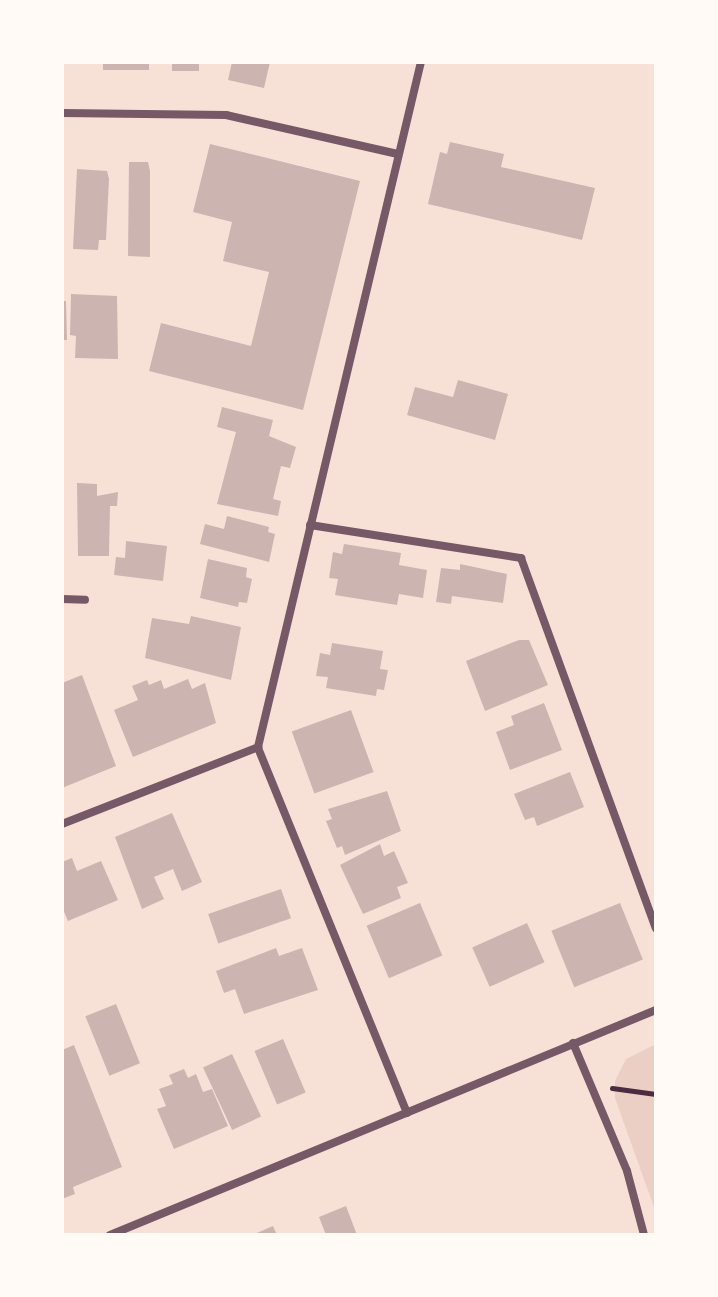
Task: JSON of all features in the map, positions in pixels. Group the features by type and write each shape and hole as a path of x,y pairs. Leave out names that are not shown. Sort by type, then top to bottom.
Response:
{"street":[{"path":"407,1113 258,747 421,62"},
{"path":"62,113 226,115 397,154"},
{"path":"310,525 521,558 656,928"},
{"path":"62,599 85,600"},
{"path":"62,824 258,747"},
{"path":"110,1235 656,1010"},
{"path":"573,1043 627,1171 644,1235"}],"path":[{"path":"591,1085 656,1094"}],"shaded area":[{"path":"656,1044 656,1213 615,1098 615,1081 626,1059"}],"building":[{"path":"103,62 149,62 149,70 103,70"},
{"path":"172,62 199,62 199,71 172,71"},
{"path":"232,62 270,62 264,88 228,80"},
{"path":"450,142 504,154 501,167 595,188 582,240 428,204 440,152 447,154"},
{"path":"210,144 360,181 303,410 149,371 161,323 251,346 269,272 223,261 232,222 193,212"},
{"path":"129,162 148,162 150,171 150,257 128,256"},
{"path":"77,169 107,171 106,240 99,240 98,250 73,249"},
{"path":"71,294 117,296 118,359 75,358 76,336 70,335"},
{"path":"62,301 66,301 67,340 62,340"},
{"path":"458,380 508,394 495,440 407,415 415,387 453,397"},
{"path":"222,407 273,420 269,436 296,447 290,468 281,466 273,499 281,501 278,516 217,504 236,432 217,427"},
{"path":"77,483 97,484 97,496 118,492 117,506 110,506 109,556 78,556"},
{"path":"227,516 269,527 268,532 275,534 269,562 200,544 205,524 224,529"},
{"path":"126,541 167,546 163,581 114,575 116,557 125,558"},
{"path":"344,544 401,553 399,565 427,570 423,598 399,594 397,605 335,595 338,579 329,578 333,552 342,554"},
{"path":"208,559 247,568 246,577 252,579 247,603 239,602 238,607 200,598"},
{"path":"460,564 507,574 503,603 452,596 451,604 436,602 441,568 460,570"},
{"path":"191,616 241,627 231,680 145,658 152,618 189,624"},
{"path":"519,640 529,640 548,685 485,711 466,661"},
{"path":"332,643 383,651 380,669 388,670 384,690 377,689 376,696 326,688 328,677 316,676 320,653 330,655"},
{"path":"82,675 116,766 62,788 62,683"},
{"path":"188,679 192,689 205,683 216,723 133,757 114,710 138,700 132,686 147,680 149,685 161,680 164,689"},
{"path":"544,703 562,750 510,770 496,732 514,725 511,716"},
{"path":"351,710 374,772 314,794 292,732"},
{"path":"570,772 584,807 537,826 534,817 525,820 514,794"},
{"path":"387,791 401,831 345,855 342,846 337,848 326,821 332,819 328,809"},
{"path":"172,813 202,882 182,891 173,869 154,877 164,899 142,909 115,837"},
{"path":"380,844 384,856 394,851 408,883 397,887 401,898 363,914 340,865"},
{"path":"72,858 77,871 101,861 118,900 68,921 62,907 62,862"},
{"path":"281,889 291,918 218,943 208,914"},
{"path":"420,903 442,955 389,978 367,926"},
{"path":"620,903 643,960 574,987 551,931"},
{"path":"527,923 544,962 490,987 472,947"},
{"path":"276,948 279,956 302,948 318,990 244,1014 235,989 224,993 216,971"},
{"path":"116,1004 140,1063 109,1076 85,1016"},
{"path":"283,1039 306,1092 277,1105 254,1051"},
{"path":"74,1045 122,1167 73,1187 75,1194 62,1199 62,1050"},
{"path":"232,1054 261,1117 232,1130 203,1068"},
{"path":"184,1069 188,1078 196,1074 203,1092 212,1089 228,1126 174,1149 157,1109 166,1106 159,1089 173,1084 169,1075"},
{"path":"346,1206 357,1235 326,1235 319,1217"},
{"path":"273,1226 277,1235 252,1235"}]}
